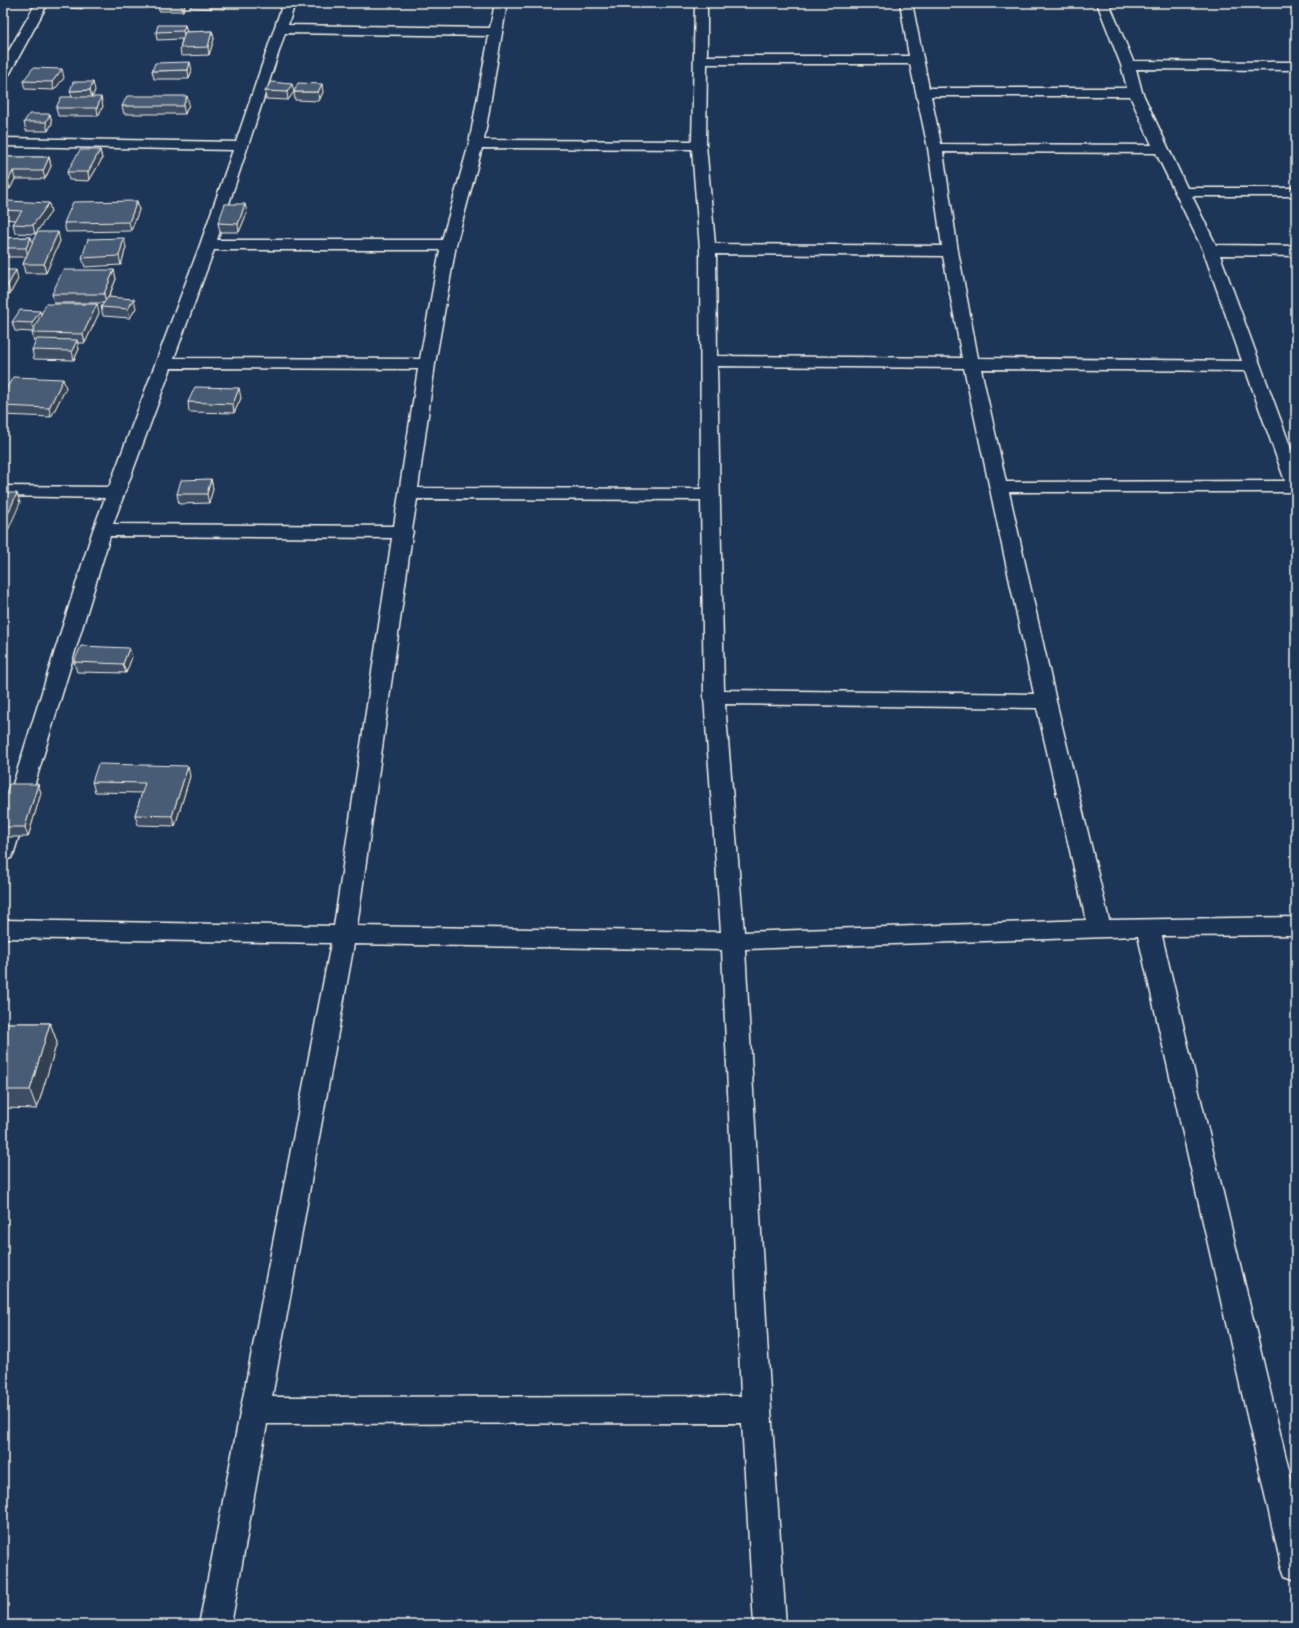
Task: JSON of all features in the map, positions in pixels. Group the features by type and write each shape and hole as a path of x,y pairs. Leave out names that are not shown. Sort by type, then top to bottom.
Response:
{"street":[{"path":"3,73 42,3"},
{"path":"3,852 102,530 208,245 290,3"},
{"path":"216,1625 254,1412 344,934 404,532 427,364 448,244 476,144 501,3"},
{"path":"701,3 699,145 708,248 710,495 714,697 733,941 756,1409 770,1625"},
{"path":"906,3 922,92 935,148 950,250 971,363 1046,701 1100,929"},
{"path":"998,487 1296,487 1211,250 1161,149 1135,92 1128,65 1103,3"},
{"path":"280,29 496,32"},
{"path":"701,60 916,60"},
{"path":"1128,65 1296,66"},
{"path":"922,92 1135,92"},
{"path":"3,142 241,146"},
{"path":"476,144 699,145"},
{"path":"935,148 1161,149"},
{"path":"1182,192 1296,192"},
{"path":"208,245 448,244"},
{"path":"708,248 950,250"},
{"path":"1211,250 1296,251"},
{"path":"709,361 1253,366"},
{"path":"163,364 427,364"},
{"path":"3,491 116,493"},
{"path":"409,493 710,495"},
{"path":"102,530 404,532"},
{"path":"714,697 1046,701"},
{"path":"3,929 733,941 1148,927 1296,926"},
{"path":"1148,927 1296,1565"},
{"path":"254,1412 756,1409"}],"building":[{"path":"158,25 185,25 183,31 156,32"},
{"path":"212,31 208,47 180,48 185,32"},
{"path":"190,62 188,70 152,71 155,63"},
{"path":"33,68 62,69 52,82 23,81"},
{"path":"73,82 93,82 90,90 70,91"},
{"path":"271,82 292,84 287,92 265,91"},
{"path":"298,83 322,84 318,92 294,92"},
{"path":"127,96 187,96 183,106 122,106"},
{"path":"61,97 101,97 97,108 56,108"},
{"path":"29,114 50,114 46,122 24,122"},
{"path":"80,150 100,150 88,172 67,172"},
{"path":"3,157 49,157 43,171 13,171 8,181 3,181"},
{"path":"8,201 49,203 33,225 13,224 22,211 3,210"},
{"path":"137,201 129,222 64,223 73,202"},
{"path":"225,204 245,204 238,224 218,223"},
{"path":"37,232 58,232 44,264 23,264"},
{"path":"31,237 26,248 3,248 3,238"},
{"path":"124,238 119,256 82,258 88,239"},
{"path":"3,270 16,270 8,285 3,285"},
{"path":"63,270 114,270 104,294 52,294"},
{"path":"108,297 134,299 128,309 101,307"},
{"path":"46,304 97,304 83,334 32,333"},
{"path":"20,310 40,311 32,323 12,322"},
{"path":"37,339 77,340 72,351 32,350"},
{"path":"13,377 63,379 49,408 3,406 3,395"},
{"path":"195,387 239,388 233,404 188,402"},
{"path":"211,479 207,494 177,494 181,480"},
{"path":"3,493 17,493 3,525"},
{"path":"81,646 129,648 123,664 74,662"},
{"path":"98,764 188,766 172,816 135,815 145,783 92,782"},
{"path":"9,784 38,784 25,827 3,827 3,803"},
{"path":"3,1023 50,1023 30,1090 3,1090"}]}
